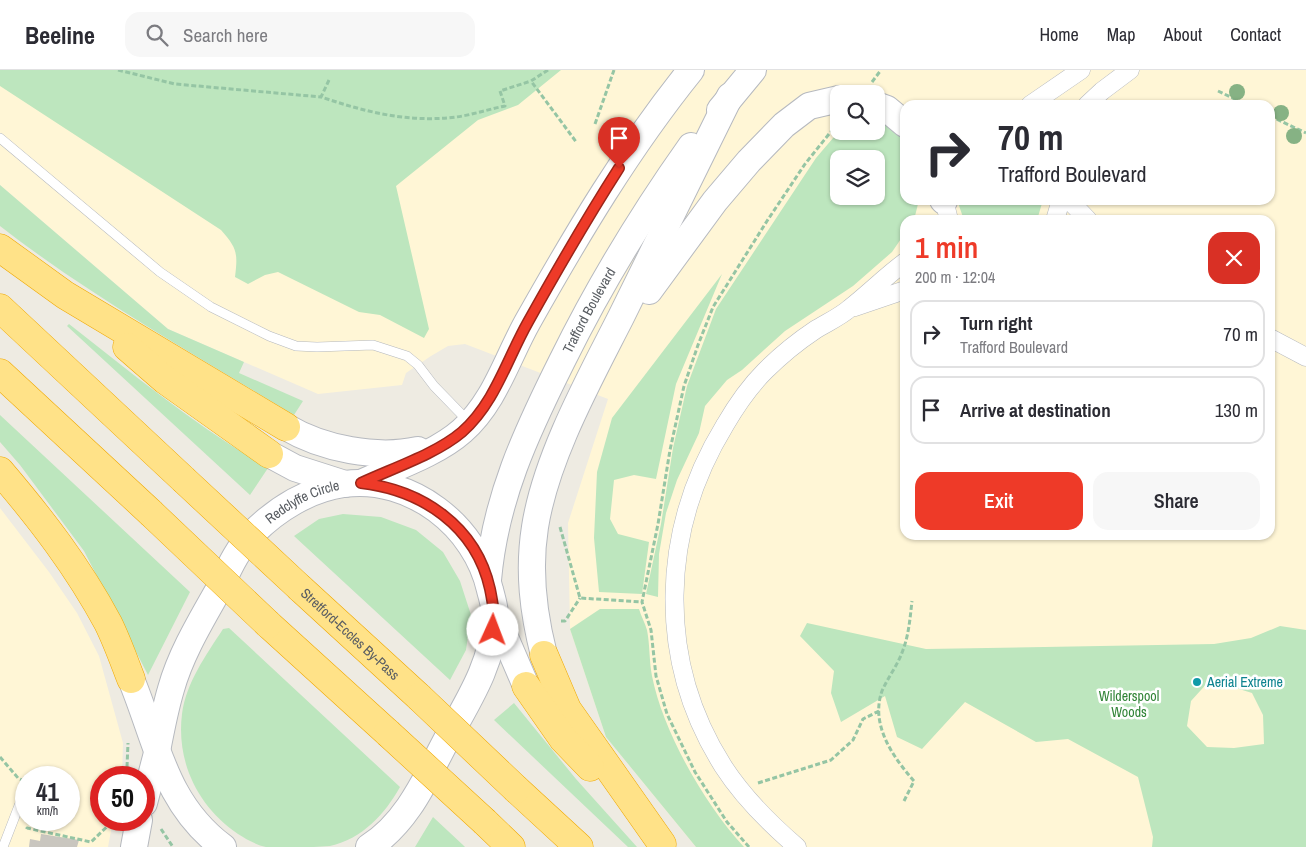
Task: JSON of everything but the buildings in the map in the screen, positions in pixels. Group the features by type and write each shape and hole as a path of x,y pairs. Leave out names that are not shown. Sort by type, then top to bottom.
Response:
{"highway":[{"path":"0,248 65,294 286,427"},
{"path":"65,294 165,380 269,454"},
{"name":"Stretford-Eccles By-Pass","path":"0,308 579,847"},
{"path":"0,373 268,624 512,847"},
{"path":"0,471 42,521 78,571 108,624 131,679"},
{"path":"544,654 554,681 576,723 664,846"},
{"path":"526,686 562,739 664,846"}],"main road":[{"path":"269,454 295,468 353,483 445,444 470,423 493,394 527,322 588,217 624,161 691,70"},
{"name":"Trafford Boulevard","path":"488,580 494,532 503,494 548,388 580,325 654,199 730,96 753,70"},
{"path":"544,654 534,615 531,585 535,526 550,471 584,390 730,96"},
{"path":"584,390 661,273 715,201 784,125 809,106 830,101"},
{"path":"885,108 900,120"},
{"path":"286,427 320,442 354,449 396,452 445,444"},
{"name":"Redclyffe Circle","path":"153,766 171,688 181,663 236,557 252,534 290,504 317,491 353,483 381,485 410,494 434,507 452,522 471,543 484,566 495,613 485,665 469,699 404,816 369,847"},
{"path":"495,613 526,686"},
{"path":"131,679 171,788 184,809 209,837 223,847"},
{"path":"134,847 144,831"}],"street":[{"path":"1037,100 1081,70"},
{"path":"1092,100 1130,70"},
{"path":"1074,205 1083,215"},
{"path":"797,847 743,793 723,767 704,732 683,675 674,606 680,530 698,476 712,446 738,404 764,371 790,349 850,309 878,282 900,266"},
{"path":"850,309 900,292"},
{"path":"1275,341 1306,357"}],"lane":[{"path":"0,138 160,272 211,307 269,336 296,346 317,348 373,345 407,356 418,365 434,386 470,423"},
{"path":"3,847 15,816"}],"path":[{"path":"118,70 175,84 321,97 370,113 411,119 456,117 505,106 500,91 531,82 548,70"},
{"path":"595,124 614,70"},
{"path":"321,97 330,80"},
{"path":"531,82 577,143"},
{"path":"1218,91 1237,100"},
{"path":"1275,118 1306,133"},
{"path":"580,598 642,602 658,524 670,450 684,386 713,307 805,164 830,133"},
{"path":"558,521 580,598"},
{"path":"558,622 565,620 580,598"},
{"path":"904,801 914,781 890,748 882,732 879,711 882,693 904,650 909,631 912,601"},
{"path":"743,793 763,780 831,760 853,740 863,719 879,711"},
{"path":"0,757 15,774"},
{"path":"25,834 27,828 91,842 102,831"},
{"path":"155,829 173,847"}],"shaded area":[{"path":"0,70 1306,70 1306,847 696,847 606,737 570,629 568,523 608,399 465,344 448,346 431,356 406,373 402,385 318,394 168,329 0,185"},
{"path":"0,508 49,572 77,613 99,656 123,743 122,766 90,766 90,831 111,831 108,847 0,847"}],"green space":[{"path":"0,70 561,70 518,105 478,120 396,186 429,329 424,338 380,315 359,312 278,272 265,275 248,284 235,277 235,251 221,230 0,86"},
{"path":"885,125 896,131 900,135 900,205 918,205 915,215 900,215 900,240 892,252 853,286 785,331 742,370 727,380 705,406 699,433 677,480 666,513 659,554 658,597 646,594 661,524 673,448 687,386 716,309 816,158 831,140 885,140"},
{"path":"0,185 168,329 244,362 239,373 303,401 294,415 107,301 34,252 0,226"},
{"path":"959,205 1042,205 1038,215 962,215"},
{"path":"722,274 676,384 656,479 634,475 614,480 610,519 618,534 649,542 642,594 599,592 594,538 597,472 612,418"},
{"path":"69,324 191,418 268,468 250,495 67,326"},
{"path":"0,415 190,592 148,675 84,551 20,465 0,442"},
{"path":"343,514 381,517 416,530 443,552 460,581 471,615 466,650 450,680 294,536 319,519"},
{"path":"600,609 639,609 647,630 651,670 658,698 676,744 701,789 729,830 744,847 696,847 606,737 570,629"},
{"name":"Wilderspool Woods","path":"807,623 926,649 1214,644 1251,638 1280,626 1306,630 1306,847 1152,847 1153,837 1138,777 1068,739 1036,742 965,702 922,749 897,737 885,696 841,722 831,693 834,671 800,636","holes":["1210,680 1252,693 1263,715 1264,744 1234,748 1207,747 1187,726 1191,701"]},
{"path":"229,628 400,787 380,816 352,838 330,846 262,846 241,836 224,823 201,797 187,766 183,749 181,732 182,714 192,680 223,629"},
{"path":"514,703 576,779 637,847 628,847 494,720"},
{"path":"433,817 463,845 465,847 415,847"}],"place":[{"name":"Aerial Extreme","path":"1197,682"}],"route":[{"path":"493,630 495,613 488,580 484,566 471,543 452,522 434,507 410,494 381,485 361,483 445,444 462,432 478,416 493,394 527,322 619,168"}]}
